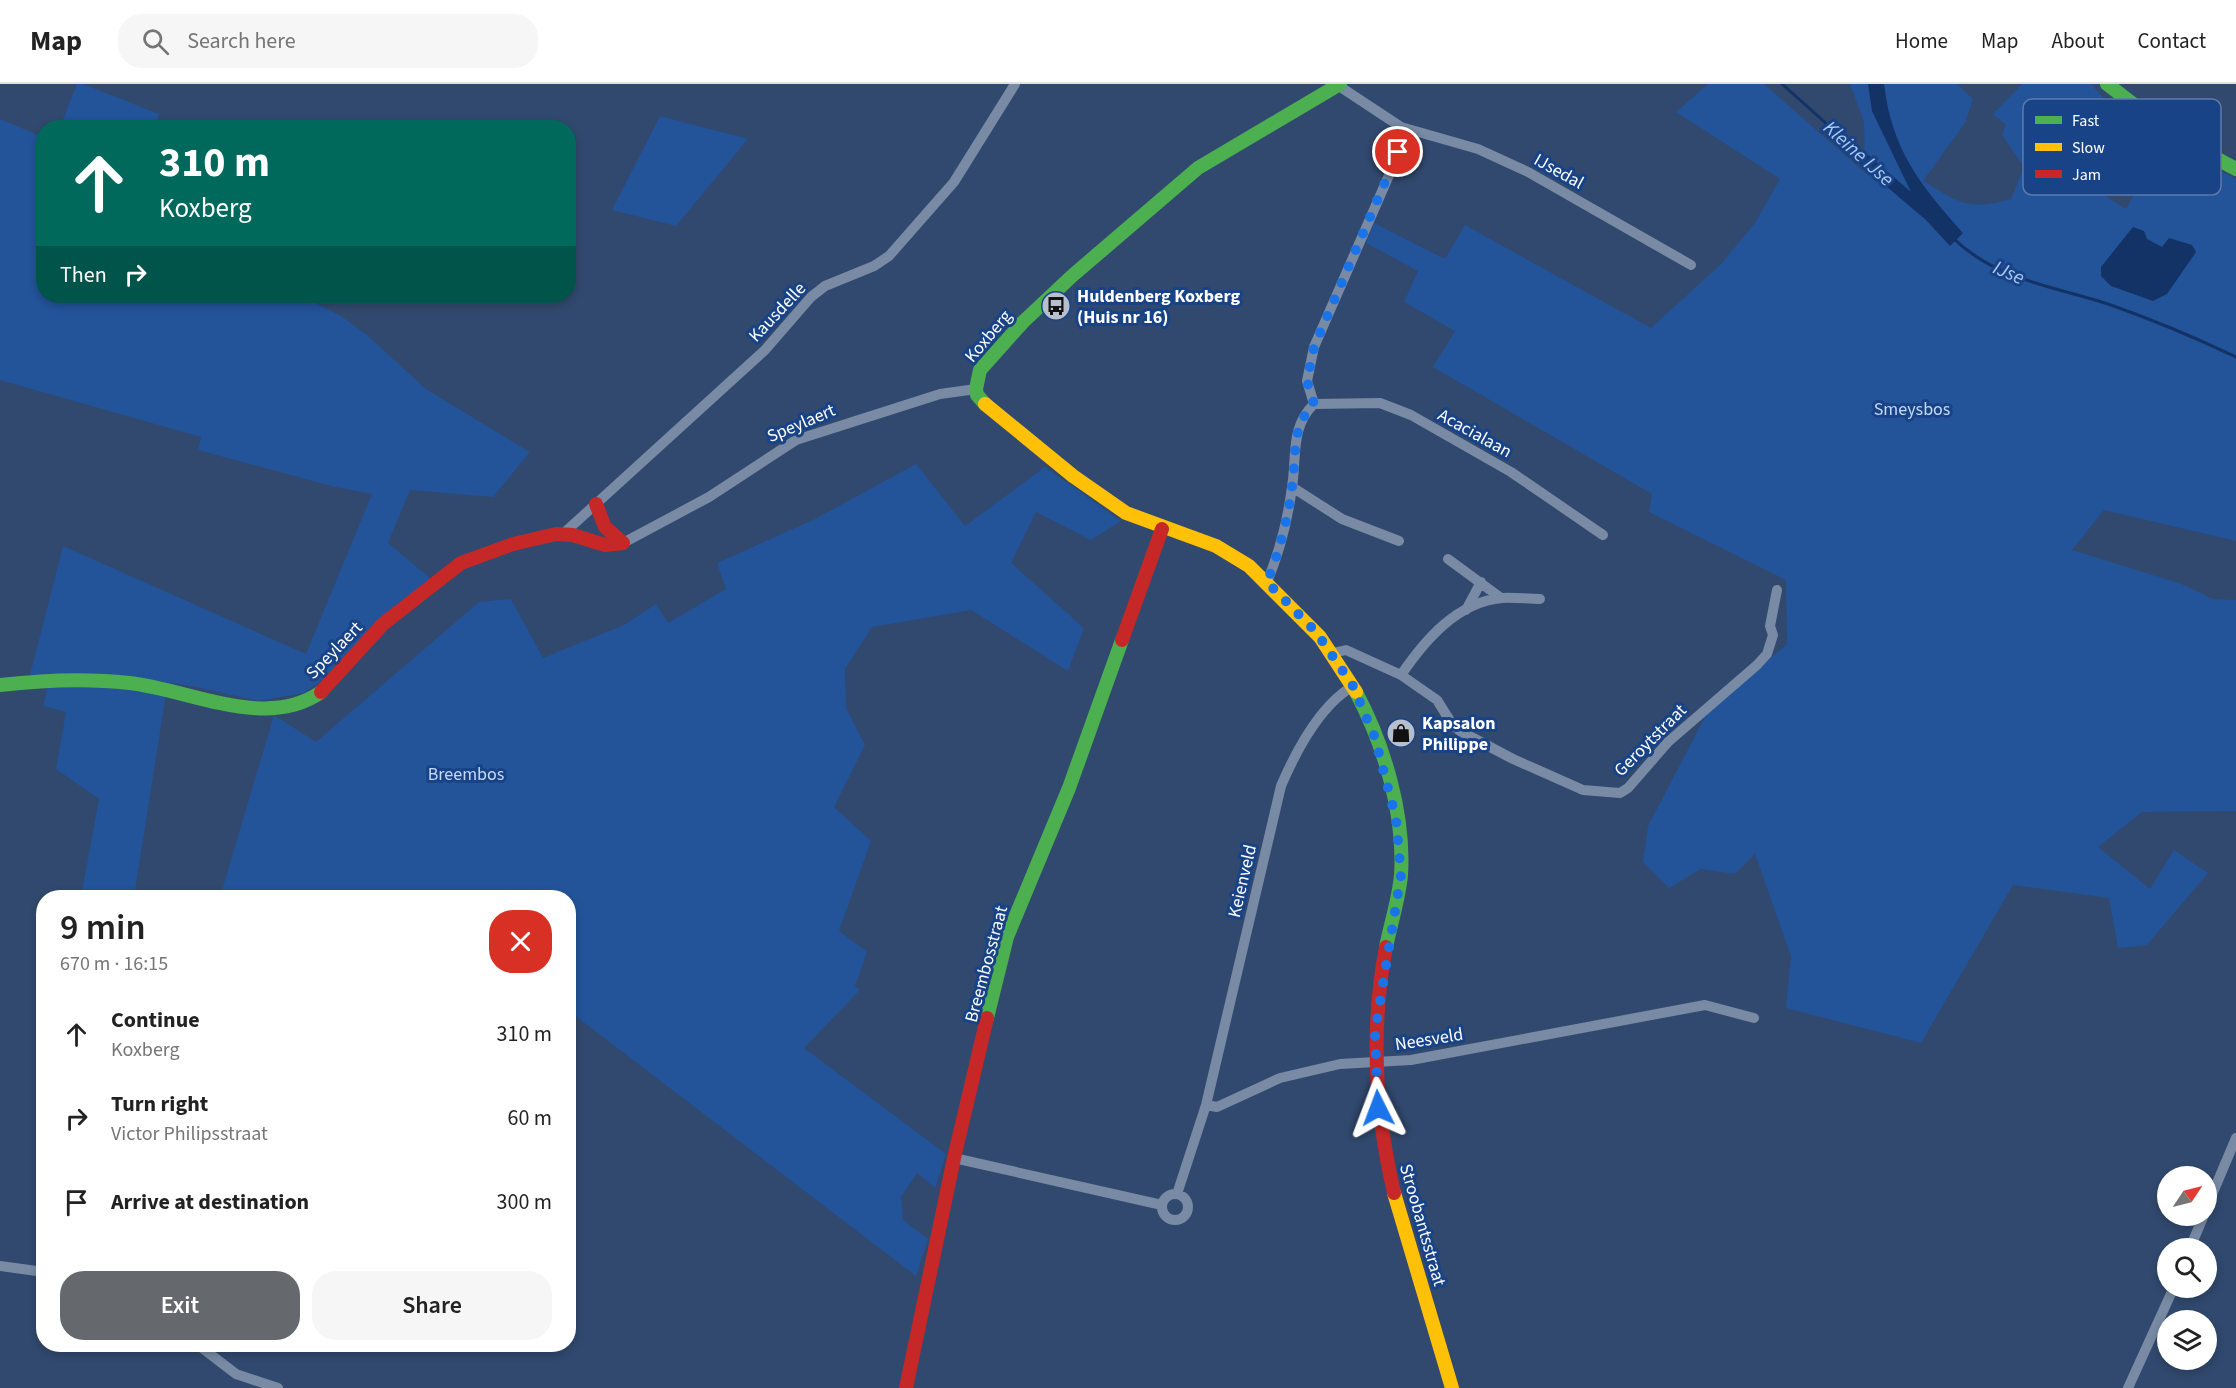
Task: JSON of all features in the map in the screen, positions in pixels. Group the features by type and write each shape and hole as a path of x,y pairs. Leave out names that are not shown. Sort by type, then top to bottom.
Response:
{"street":[{"name":"Kausdelle","path":"596,504 765,350 812,297 825,286 874,266 890,256 954,182 1015,84"},
{"path":"2107,84 2127,99"},
{"name":"IJsedal","path":"1339,85 1401,127 1478,149 1528,172 1691,265"},
{"name":"Koxberg","path":"1333,653 1301,614 1267,582 1228,552 1143,522 1103,498 982,402 976,389 980,370 1023,322 1152,205 1198,168 1339,85"},
{"path":"1267,582 1292,487 1296,436 1304,414 1314,404 1307,381 1314,347 1404,138 1401,127"},
{"path":"2221,161 2236,169"},
{"name":"Speylaert","path":"564,533 594,545 609,546 623,543 709,497 796,440 940,394 976,389"},
{"name":"Acacialaan","path":"1314,404 1380,403 1411,416 1510,472 1603,536"},
{"path":"1292,487 1342,519 1399,541"},
{"name":"Speylaert","path":"0,685 23,682 130,682 238,703 273,708 293,706 329,685 372,635 461,563 489,550 564,533 596,504"},
{"path":"596,504 605,531 613,539 623,543"},
{"name":"Breembosstraat","path":"906,1388 954,1158 1008,937 1069,789 1162,530"},
{"path":"1448,559 1501,598"},
{"path":"1466,610 1481,582"},
{"name":"Geroytstraat","path":"1333,653 1346,650 1401,675 1437,700 1452,724 1474,739 1583,790 1620,793 1628,788 1668,742 1767,654 1773,635 1770,626 1777,590"},
{"path":"1401,675 1435,632 1450,619 1466,610 1501,598 1540,599"},
{"name":"Stroobantsstraat","path":"1333,653 1366,711 1384,768 1396,819 1401,875 1378,1002 1375,1063 1380,1131 1390,1179 1452,1388"},
{"name":"Keienveld","path":"1206,1105 1281,786 1293,757 1334,699 1353,686"},
{"name":"Neesveld","path":"1206,1105 1217,1107 1280,1078 1311,1069 1411,1060 1705,1005 1754,1018"},
{"path":"1177,1194 1206,1105"},
{"path":"2217,1183 2236,1137"},
{"path":"954,1158 1162,1205"},
{"path":"1177,1194 1188,1202 1188,1210 1180,1220 1168,1219 1162,1212 1162,1205 1170,1195 1177,1194"},
{"path":"0,1266 36,1271"},
{"path":"2128,1388 2169,1298"},
{"path":"207,1352 236,1374 278,1388"}],"green space":[{"path":"77,84 83,84 159,114 157,120 63,120"},
{"name":"Smeysbos","path":"1708,84 1764,84 1865,173 1864,122 1850,84 1957,84 1973,99 1965,123 1923,181 1956,200 1984,204 2011,199 2023,169 2023,195 2104,195 2126,209 2134,195 2221,195 2221,172 2236,179 2236,541 2104,510 2072,550 2179,583 2213,599 2236,600 2236,811 2142,812 2098,847 2150,889 2174,850 2208,873 2147,945 2118,948 2109,898 2013,885 1921,1043 1786,1008 1791,956 1755,854 1735,874 1701,869 1669,888 1643,862 1648,826 1708,711 1787,644 1786,580 1649,512 1652,494 1433,367 1455,331 1404,302 1418,271 1366,243 1374,223 1445,259 1465,225 1651,328 1721,264 1755,223 1780,179 1676,112"},
{"name":"Smeysbos","path":"2022,84 2091,84 2104,99 2023,99 2023,166 2002,135 2006,125 1993,114"},
{"path":"660,116 748,139 676,226 612,210"},
{"path":"0,119 36,134 36,303 315,303 341,316 367,335 426,389 530,452 493,497 410,490 388,543 431,579 386,613 324,679 304,693 258,701 197,687 130,677 30,675 63,546 306,654 372,494 335,487 198,450 201,437 0,380"},
{"name":"Breembos","path":"916,464 965,526 1045,467 1121,521 1091,540 1036,512 1011,563 1084,628 1068,671 971,610 872,627 845,669 846,708 865,745 834,807 871,841 839,931 867,952 855,986 860,990 804,1048 946,1154 935,1188 917,1173 901,1197 903,1220 928,1239 916,1276 576,1016 576,890 222,890 274,715 316,742 479,602 511,599 543,658 624,625 656,604 668,623 726,589 717,563 815,519"},
{"path":"49,682 166,694 135,890 82,890 99,799 56,769 66,712 43,706"}],"shaded area":[{"path":"1868,84 1884,84 1894,128 1910,165 1934,199 1963,233 1950,246 1926,220 1859,163 1867,154 1911,192 1872,111"},
{"path":"2133,227 2144,231 2147,239 2162,247 2169,238 2192,245 2196,252 2167,294 2153,301 2111,286 2101,276 2101,267"}],"waterway":[{"name":"Kleine IJse","path":"1782,84 1866,159"},
{"name":"IJse","path":"1953,238 1988,264 2006,273 2108,304 2236,357"}],"traffic: fast":[{"path":"985,404 977,395 976,389 980,370 1023,322 1072,276 1198,168 1340,84"},
{"path":"2107,84 2127,99"},
{"path":"2221,161 2236,169"},
{"path":"987,1018 1007,937 1069,788 1122,640"},
{"path":"0,685 64,680 113,681 252,708 276,708 299,703 321,692"},
{"path":"1356,692 1384,757 1400,828 1401,875 1386,947"}],"traffic: slow":[{"path":"985,404 1073,476 1126,513 1216,546 1249,566 1320,637 1356,692"},
{"path":"1394,1193 1452,1388"}],"traffic: jam":[{"path":"321,692 383,624 461,563 513,544 556,534 573,535 605,545 623,543 605,527 596,504"},
{"path":"1122,640 1162,529"},
{"path":"1386,947 1376,1040 1382,1132 1394,1193"},
{"path":"906,1388 954,1158 987,1018"}],"place":[{"name":"Huldenberg Koxberg (Huis nr 16)","path":"1056,306"},
{"name":"Kapsalon Philippe","path":"1401,733"}],"route":[{"path":"1378,1108 1375,1032 1378,1002 1401,875 1396,819 1375,738 1366,711 1353,686 1333,653 1316,632 1301,614 1267,582 1273,568 1292,487 1296,436 1304,414 1314,404 1307,381 1314,347 1398,152"}]}
